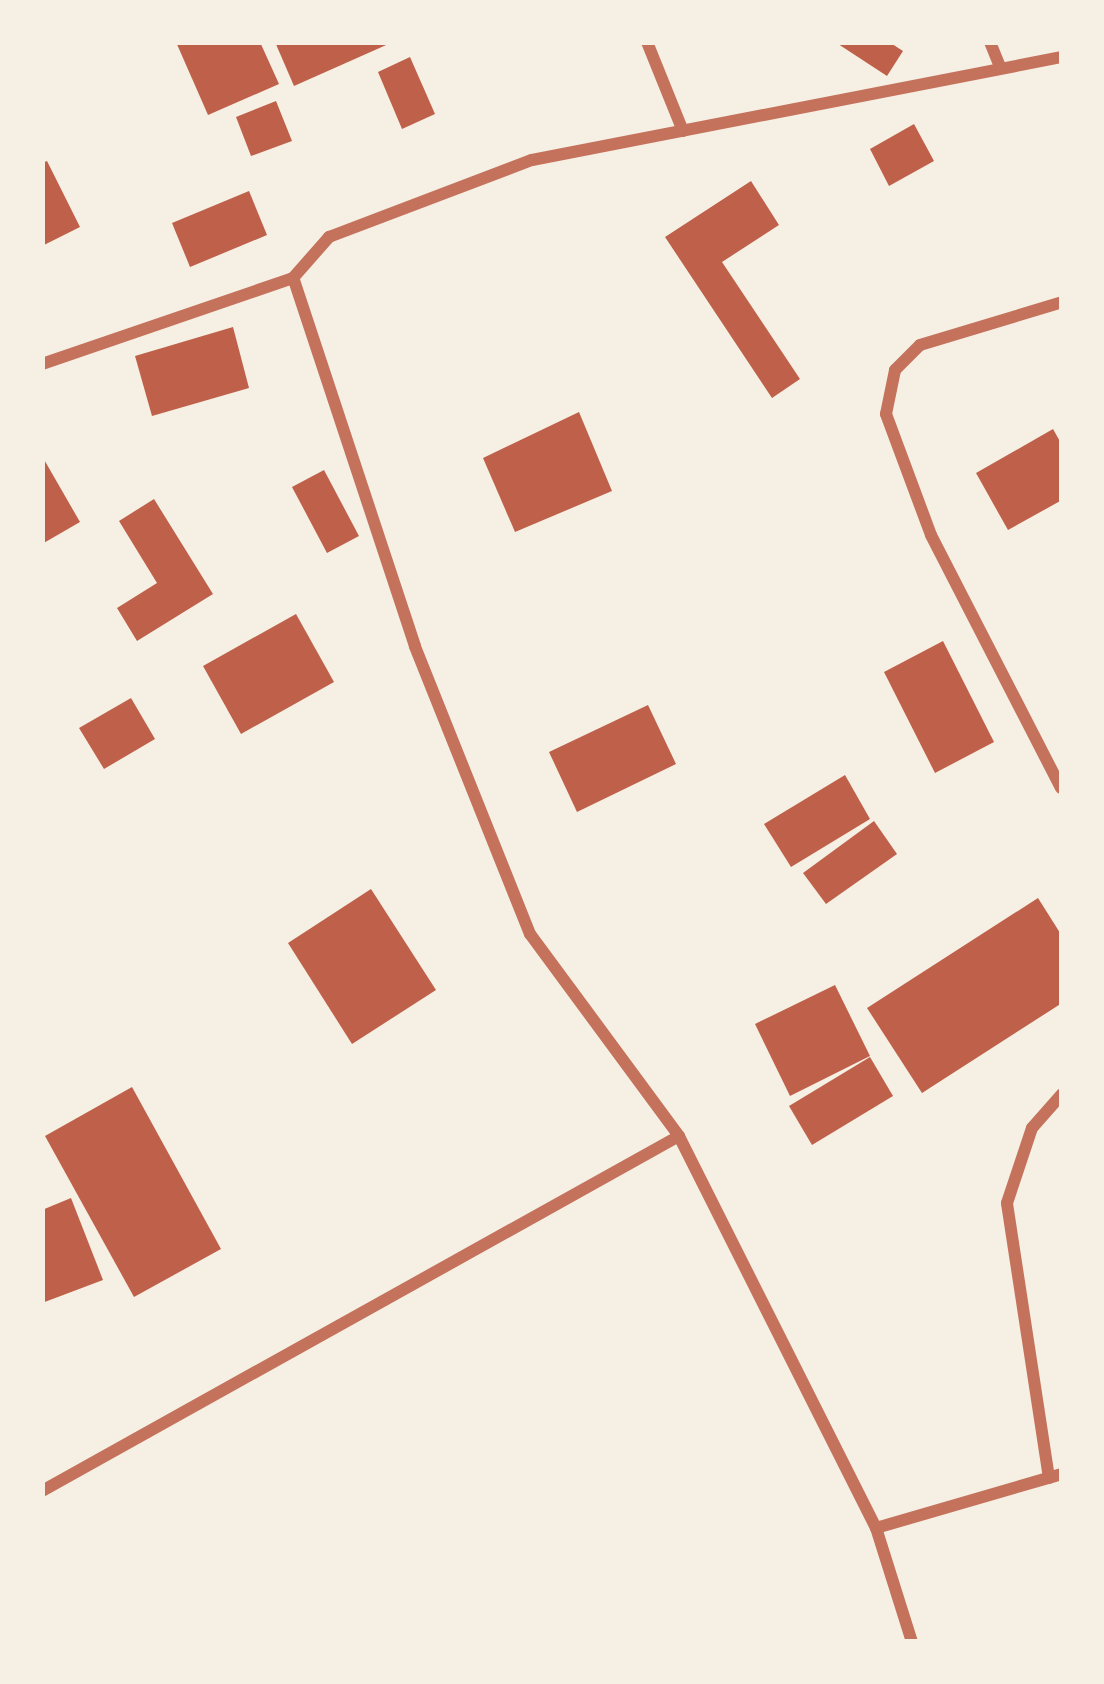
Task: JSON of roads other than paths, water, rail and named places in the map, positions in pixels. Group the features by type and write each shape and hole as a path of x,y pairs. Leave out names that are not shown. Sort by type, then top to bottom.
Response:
{"street":[{"path":"647,42 683,131"},
{"path":"990,42 1000,68"},
{"path":"42,364 292,278 329,237 449,187 532,160 1062,57"},
{"path":"292,278 415,646 530,934 679,1136 876,1528 912,1642"},
{"path":"1062,302 920,345 895,370 886,414 931,535 1062,798"},
{"path":"876,1528 1056,1476 1007,1202 1032,1128 1062,1094"},
{"path":"42,1491 679,1136"}]}
